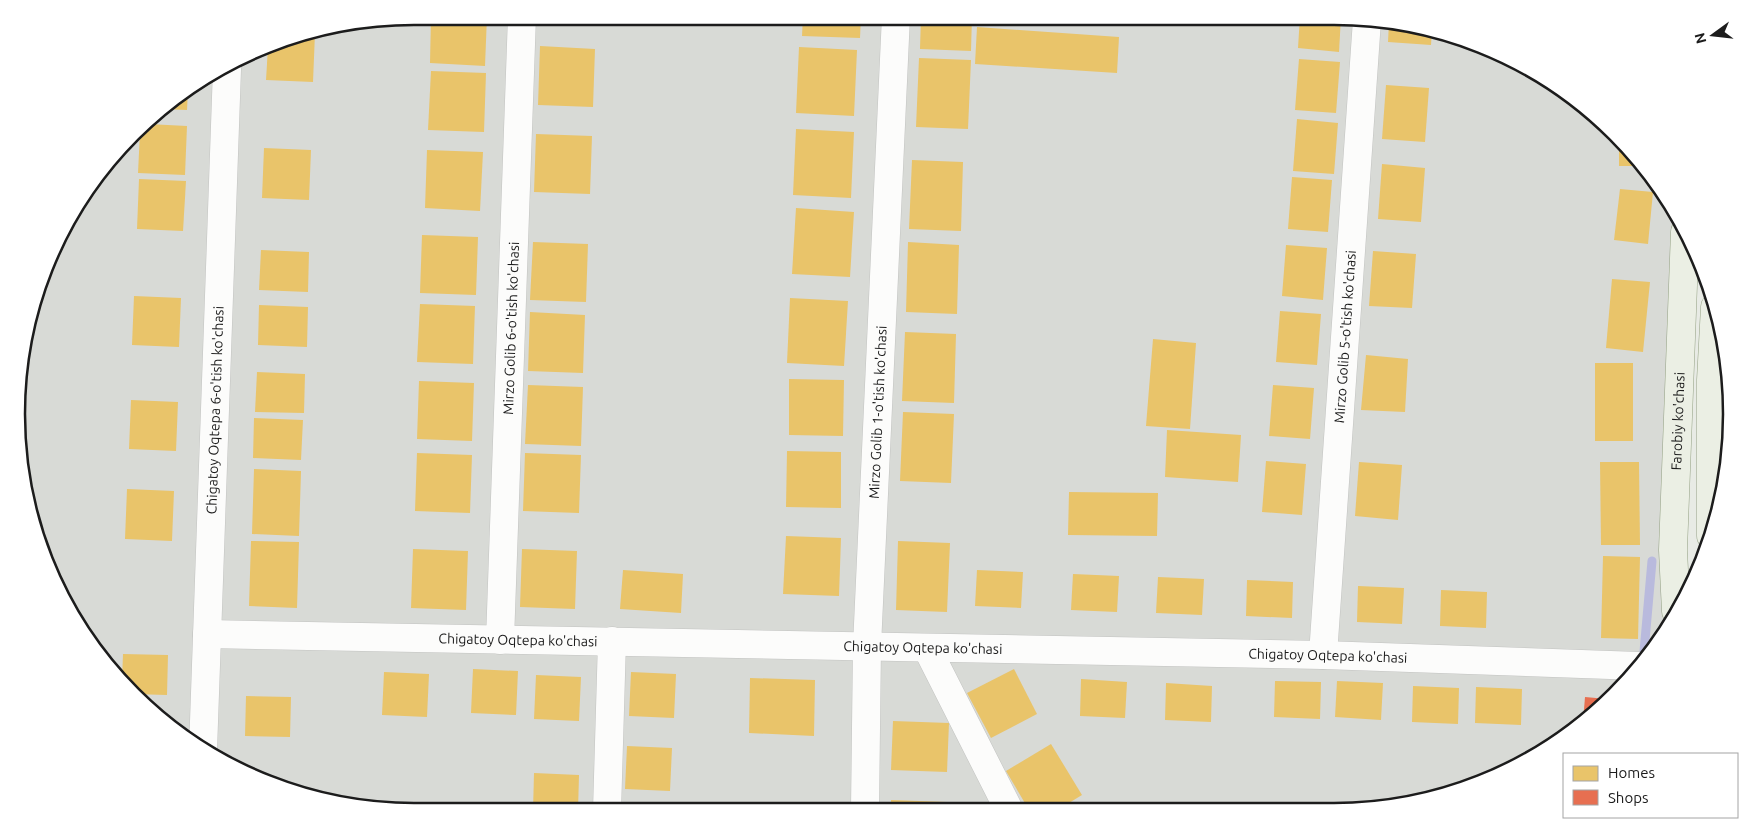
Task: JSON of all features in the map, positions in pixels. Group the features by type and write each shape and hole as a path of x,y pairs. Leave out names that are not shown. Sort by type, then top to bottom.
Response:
{"main road":[{"name":"Farobiy ko'chasi","path":"1675,600 1672,550 1684,245"},
{"path":"1710,514 1711,380 1714,329"}],"street":[{"name":"Mirzo Golib 6-o'tish ko'chasi","path":"500,640 522,25"},
{"name":"Mirzo Golib 1-o'tish ko'chasi","path":"865,803 867,646 896,25"},
{"name":"Mirzo Golib 5-o'tish ko'chasi","path":"1323,655 1367,27"},
{"name":"Chigatoy Oqtepa 6-o'tish ko'chasi","path":"203,741 227,73"},
{"name":"Chigatoy Oqtepa ko'chasi","path":"207,634 1323,655 1630,666"},
{"path":"607,803 612,641"},
{"path":"927,648 1005,803"}],"shaded area":[{"path":"414,25 1334,25 1385,28 1410,32 1459,46 1506,65 1529,77 1571,105 1609,139 1643,177 1671,220 1686,248 1676,598 1643,651 1609,689 1571,723 1528,751 1483,773 1435,790 1385,800 1334,803 414,803 363,800 313,790 242,763 219,751 177,723 139,689 105,651 77,608 55,563 38,515 28,465 25,414 26,389 28,363 38,313 65,242 77,219 105,177 139,139 177,105 219,77 242,65 289,46 313,38 363,28"}],"building: Homes":[{"path":"431,25 487,25 485,66 430,63"},
{"path":"803,25 861,25 860,38 802,36"},
{"path":"921,25 972,25 971,51 920,49"},
{"path":"1299,25 1341,25 1339,52 1298,48"},
{"path":"977,27 1119,37 1117,73 975,64"},
{"path":"1389,29 1432,37 1431,45 1388,42"},
{"path":"315,38 313,82 266,80 268,54"},
{"path":"540,46 595,49 593,107 538,105"},
{"path":"799,47 857,50 854,116 796,113"},
{"path":"919,58 971,60 968,129 916,127"},
{"path":"1299,59 1340,62 1336,113 1295,110"},
{"path":"431,71 486,73 484,132 428,130"},
{"path":"1386,85 1429,88 1425,142 1382,139"},
{"path":"188,98 187,110 172,109"},
{"path":"1297,119 1338,123 1334,174 1293,171"},
{"path":"155,124 187,126 185,175 138,173 140,138"},
{"path":"796,129 854,132 851,198 793,195"},
{"path":"536,134 592,136 590,194 534,192"},
{"path":"264,148 311,150 309,200 262,198"},
{"path":"427,150 483,152 480,211 425,208"},
{"path":"1619,150 1633,166 1619,166"},
{"path":"912,160 963,162 961,231 909,229"},
{"path":"1382,164 1425,168 1421,222 1378,219"},
{"path":"1292,177 1332,180 1328,232 1288,229"},
{"path":"139,179 186,181 183,231 137,229"},
{"path":"1620,189 1653,192 1648,244 1614,240"},
{"path":"796,208 854,212 850,277 792,274"},
{"path":"422,235 478,237 476,295 420,293"},
{"path":"533,242 588,244 586,302 530,300"},
{"path":"908,242 959,245 957,314 906,312"},
{"path":"1286,245 1327,248 1323,300 1282,296"},
{"path":"261,250 309,252 308,292 259,290"},
{"path":"1373,251 1416,254 1412,308 1369,306"},
{"path":"1612,279 1650,282 1643,352 1606,348"},
{"path":"134,296 181,298 179,347 132,345"},
{"path":"790,298 848,301 844,366 787,363"},
{"path":"420,304 475,306 473,364 417,362"},
{"path":"259,305 308,307 307,347 258,345"},
{"path":"1280,311 1321,314 1317,365 1276,362"},
{"path":"530,312 585,315 583,373 528,371"},
{"path":"905,332 956,334 954,403 902,401"},
{"path":"1153,339 1196,343 1190,429 1146,426"},
{"path":"1366,355 1408,359 1405,412 1361,410"},
{"path":"1595,363 1633,363 1633,441 1595,441"},
{"path":"257,372 305,374 304,413 255,412"},
{"path":"789,379 844,380 843,436 789,435"},
{"path":"419,381 474,383 472,441 417,439"},
{"path":"528,385 583,387 581,446 525,444"},
{"path":"1273,385 1314,388 1310,439 1269,436"},
{"path":"131,400 178,402 176,451 129,449"},
{"path":"903,412 954,414 951,483 900,481"},
{"path":"254,418 303,420 301,460 253,458"},
{"path":"1167,430 1241,435 1238,482 1165,477"},
{"path":"787,451 841,452 841,508 786,507"},
{"path":"417,453 472,455 470,513 415,511"},
{"path":"525,453 581,455 579,513 523,511"},
{"path":"1266,461 1306,464 1302,515 1262,512"},
{"path":"1359,462 1402,465 1398,520 1355,516"},
{"path":"1600,462 1639,462 1640,545 1601,545"},
{"path":"254,469 301,471 299,536 252,534"},
{"path":"127,489 174,491 172,541 125,539"},
{"path":"1069,492 1158,493 1157,536 1068,535"},
{"path":"786,536 841,538 839,596 783,594"},
{"path":"251,541 299,542 297,608 249,606"},
{"path":"898,541 950,543 947,612 896,610"},
{"path":"413,549 468,551 466,610 411,608"},
{"path":"522,549 577,551 575,609 520,607"},
{"path":"1603,556 1640,557 1638,639 1601,638"},
{"path":"623,570 683,574 681,613 620,609"},
{"path":"977,570 1023,572 1021,608 975,606"},
{"path":"1073,574 1119,576 1117,612 1071,610"},
{"path":"1158,577 1204,579 1202,615 1156,613"},
{"path":"1247,580 1293,582 1292,618 1246,616"},
{"path":"1358,586 1404,588 1402,624 1357,622"},
{"path":"1441,590 1487,592 1486,628 1440,626"},
{"path":"123,654 168,655 167,695 145,694 122,670"},
{"path":"473,669 518,671 516,715 471,713"},
{"path":"1014,669 1037,714 991,738 967,693"},
{"path":"384,672 429,674 427,717 382,715"},
{"path":"631,672 676,674 674,718 629,716"},
{"path":"536,675 581,677 579,721 534,719"},
{"path":"750,678 815,680 814,736 749,733"},
{"path":"1081,679 1127,682 1125,718 1080,716"},
{"path":"1275,681 1321,682 1320,719 1274,717"},
{"path":"1337,681 1383,683 1381,720 1335,717"},
{"path":"1166,683 1212,686 1211,722 1165,720"},
{"path":"1413,686 1459,688 1458,724 1412,722"},
{"path":"1476,687 1522,689 1521,725 1475,723"},
{"path":"246,696 291,697 290,737 245,736"},
{"path":"893,721 949,723 947,772 891,770"},
{"path":"1051,744 1082,795 1069,803 1025,803 1006,771"},
{"path":"627,746 672,748 670,791 625,789"},
{"path":"534,773 579,775 578,803 533,803"},
{"path":"891,800 947,802 947,803 891,803"}],"building: Shops":[{"path":"1585,697 1599,698 1590,706 1584,712"}],"waterway":[{"path":"1644,649 1652,561"}]}
